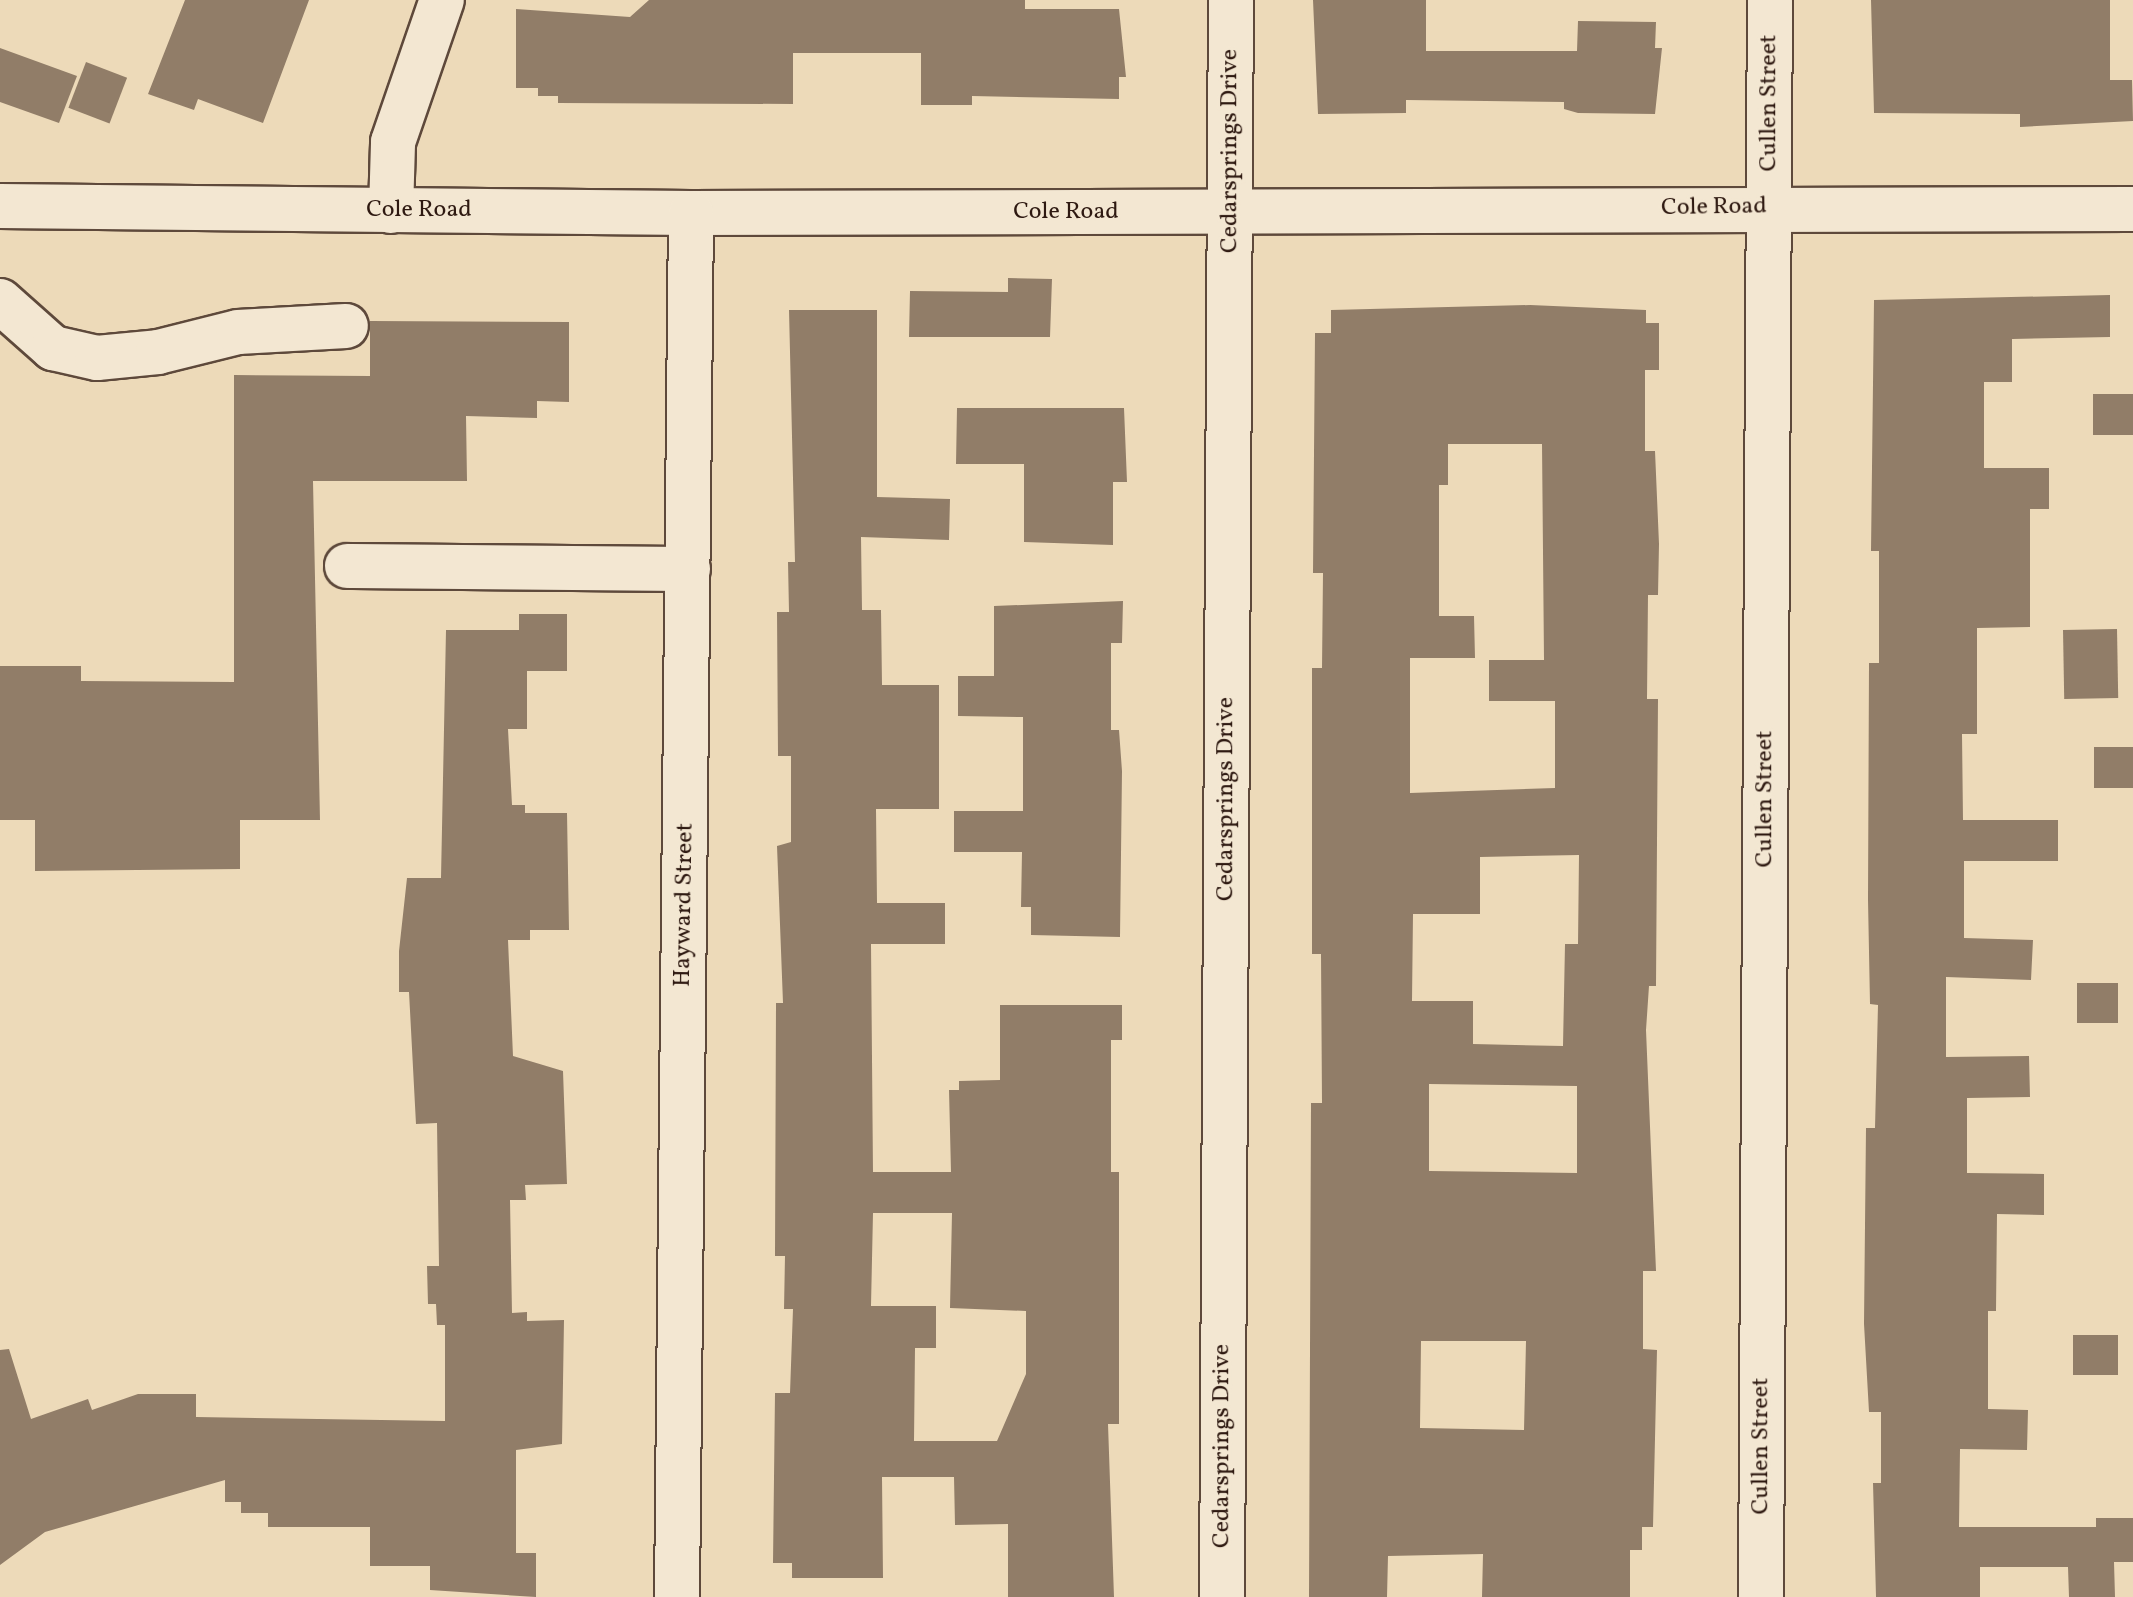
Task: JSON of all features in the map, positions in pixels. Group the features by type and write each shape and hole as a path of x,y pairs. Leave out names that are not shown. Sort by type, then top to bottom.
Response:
{"street":[{"path":"391,211 393,142 442,0"},
{"name":"Cedarsprings Drive","path":"1222,1597 1231,0"},
{"name":"Cullen Street","path":"1761,1597 1770,0"},
{"name":"Cole Road","path":"0,206 691,213 1231,213 1770,207 2133,209"},
{"name":"Hayward Street","path":"677,1597 691,213"},
{"path":"0,301 53,348 97,358 158,352 238,332 346,326"},
{"path":"347,566 688,569"}],"building":[{"path":"185,0 309,0 263,123 198,99 194,110 148,94"},
{"path":"649,0 1025,0 1025,9 1119,9 1126,77 1119,77 1119,99 972,96 972,105 921,105 921,53 793,53 793,104 558,103 558,96 538,96 538,88 516,88 516,9 630,17"},
{"path":"1313,0 1426,0 1426,51 1577,51 1578,21 1656,22 1655,48 1662,48 1655,114 1578,113 1564,109 1564,102 1406,100 1406,113 1318,114"},
{"path":"1871,0 2110,0 2110,80 2132,80 2133,121 2020,127 2020,114 1874,113"},
{"path":"0,48 77,76 59,123 0,102"},
{"path":"86,62 127,78 110,124 68,108"},
{"path":"1008,278 1052,279 1050,337 909,337 910,291 1008,292"},
{"path":"2110,295 2110,337 2012,339 2012,382 1984,382 1984,468 2049,468 2049,509 2030,509 2030,627 1977,628 1977,734 1962,734 1963,820 2058,820 2058,861 1964,861 1964,938 2033,940 2031,980 1946,977 1946,1057 2029,1056 2030,1097 1967,1098 1967,1173 2044,1174 2044,1215 1997,1214 1996,1311 1988,1311 1988,1409 2028,1410 2027,1450 1960,1449 1959,1527 2096,1527 2096,1518 2133,1518 2133,1562 2114,1562 2115,1597 2069,1597 2068,1567 1980,1567 1980,1597 1876,1597 1873,1483 1881,1483 1881,1412 1869,1412 1864,1324 1866,1128 1875,1128 1878,1005 1870,1004 1868,900 1869,663 1879,663 1879,551 1871,551 1874,300"},
{"path":"1530,305 1646,310 1646,323 1659,323 1659,370 1645,370 1645,451 1655,451 1659,544 1658,595 1648,595 1647,699 1658,699 1656,986 1649,986 1646,1030 1656,1271 1643,1271 1643,1349 1657,1350 1653,1527 1642,1527 1642,1550 1630,1550 1630,1597 1482,1597 1483,1554 1388,1556 1387,1597 1309,1597 1311,1103 1322,1103 1321,954 1312,954 1312,668 1322,668 1323,573 1313,573 1315,333 1331,333 1331,310","holes":["1448,444 1542,444 1544,660 1489,660 1489,701 1555,701 1555,788 1410,793 1410,658 1475,658 1474,616 1439,616 1439,485 1448,485","1579,855 1578,944 1565,944 1563,1046 1473,1044 1473,1001 1412,1001 1413,914 1480,914 1480,857","1429,1084 1577,1086 1577,1173 1429,1171","1421,1341 1526,1341 1524,1430 1420,1428"]},
{"path":"789,310 877,310 877,497 950,499 949,540 861,537 862,610 881,610 882,685 939,685 939,809 876,809 877,903 945,903 945,944 871,944 873,1172 951,1172 949,1090 959,1090 959,1081 1000,1080 1000,1005 1122,1005 1122,1040 1111,1040 1111,1172 1119,1172 1119,1424 1108,1424 1114,1597 1008,1597 1008,1524 955,1525 954,1477 882,1477 883,1578 792,1578 792,1563 773,1563 775,1393 790,1393 793,1309 784,1309 785,1256 775,1256 776,1003 783,1003 777,846 791,842 791,756 778,756 777,612 789,612 788,562 795,562","holes":["873,1213 952,1213 950,1308 1026,1311 1026,1374 997,1441 914,1441 915,1348 936,1348 936,1306 871,1306"]},
{"path":"370,321 569,322 569,402 537,401 537,418 466,416 467,481 313,481 320,820 240,820 240,869 35,871 35,820 0,820 0,666 81,666 81,681 234,682 234,375 370,376"},
{"path":"2093,394 2133,394 2133,435 2093,435"},
{"path":"957,408 1124,408 1127,482 1113,482 1113,545 1024,542 1024,464 956,464"},
{"path":"1123,601 1122,643 1111,643 1111,730 1119,730 1122,771 1120,937 1031,935 1031,907 1021,907 1022,852 954,852 954,811 1023,811 1023,717 958,716 958,676 994,676 994,606"},
{"path":"519,614 567,614 567,671 527,671 527,729 508,729 512,805 525,805 525,813 567,813 569,930 530,930 530,940 508,940 513,1056 563,1071 567,1184 525,1185 526,1200 510,1200 512,1313 527,1312 527,1321 564,1320 562,1444 516,1450 516,1553 536,1553 536,1597 430,1590 430,1566 370,1566 370,1527 268,1527 268,1513 241,1513 241,1502 225,1502 225,1480 45,1532 0,1565 0,1350 9,1349 31,1419 88,1399 92,1410 138,1394 196,1394 196,1417 445,1421 445,1325 437,1325 436,1304 428,1304 427,1266 439,1266 437,1123 416,1124 409,992 399,992 399,951 407,878 441,878 446,630 519,630"},
{"path":"2117,629 2118,698 2064,699 2063,630"},
{"path":"2094,747 2133,747 2133,788 2094,788"},
{"path":"2077,983 2118,983 2118,1023 2077,1023"},
{"path":"2073,1335 2118,1335 2118,1375 2073,1375"}]}
